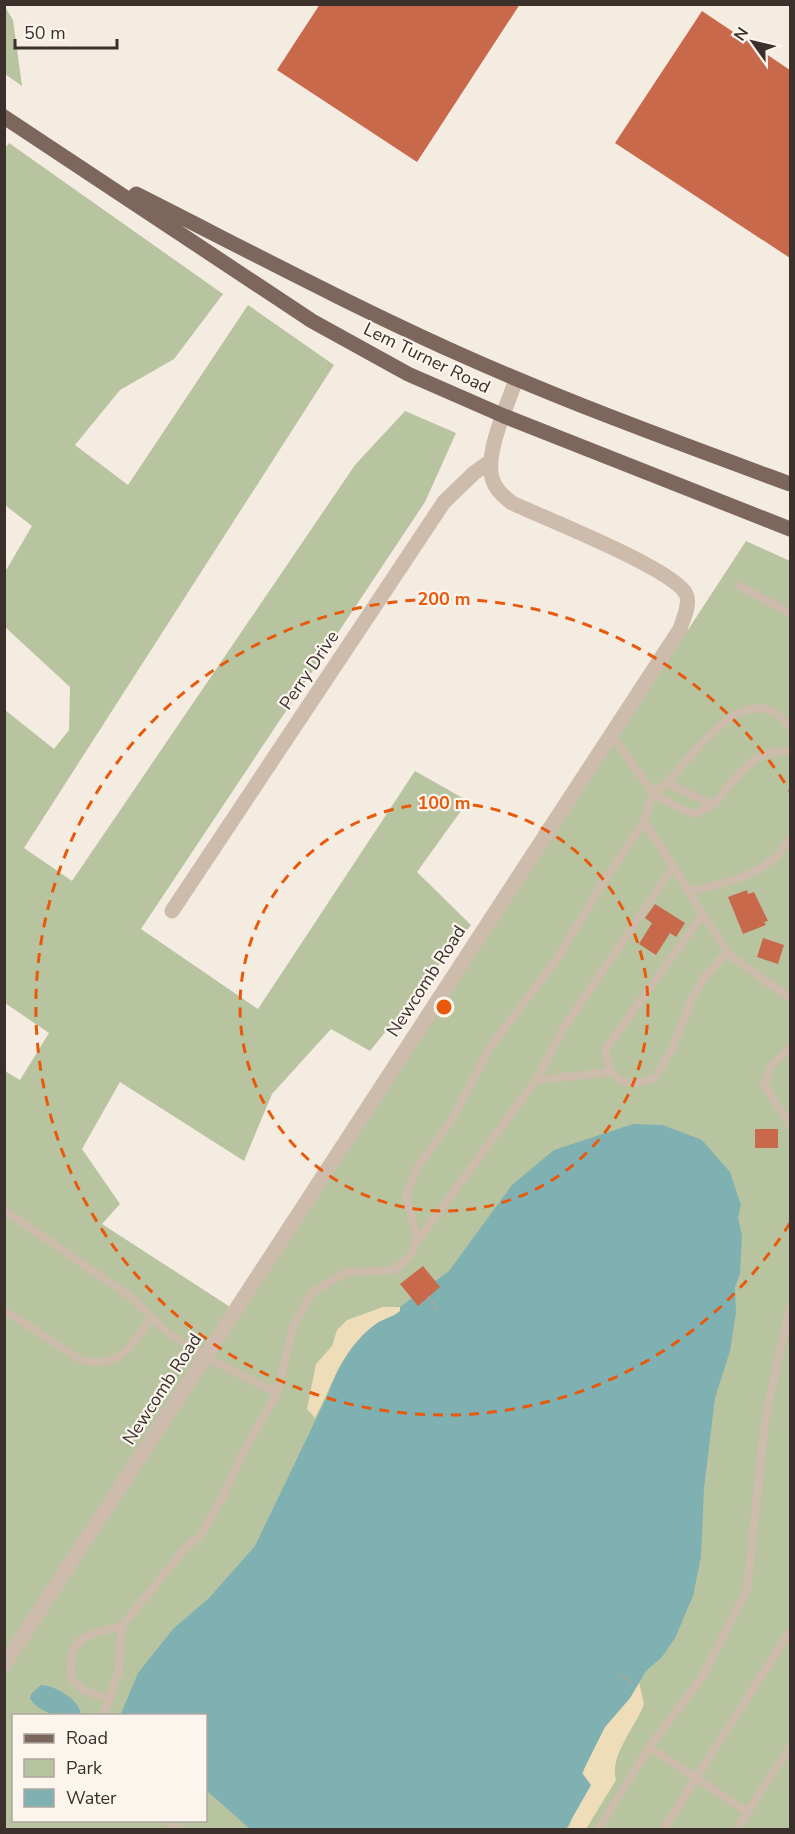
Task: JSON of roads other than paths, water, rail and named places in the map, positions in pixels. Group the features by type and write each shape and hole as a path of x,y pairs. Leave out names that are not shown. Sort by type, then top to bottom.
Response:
{"main road":[{"name":"Lem Turner Road","path":"6,121 342,339 427,383 504,416 790,529"},
{"name":"Lem Turner Road","path":"77,165 351,303 516,379 790,484"}],"street":[{"name":"Newcomb Road","path":"4,1665 680,629 686,610 686,595 676,581 626,555 512,503 499,492 492,478 491,461 516,379"},
{"name":"Perry Drive","path":"172,911 444,502 474,473 491,461"}],"lane":[{"path":"739,586 790,613"},
{"path":"415,1244 416,1233 406,1195 417,1168 451,1121 490,1047 555,962 644,821 653,793 666,783 722,723 745,708 769,710 785,720 790,727"},
{"path":"611,734 653,793 683,810 695,813 713,805 747,763 764,754 780,751 790,753"},
{"path":"666,783 713,805"},
{"path":"644,821 727,952 790,998"},
{"path":"689,892 767,867 780,855 790,838"},
{"path":"104,1714 118,1674 122,1626 186,1547 200,1536 224,1497 240,1458 276,1393 293,1326 312,1293 346,1272 395,1270 410,1256 415,1244 536,1080 563,1029 673,867"},
{"path":"703,914 605,1050 606,1064 614,1076 631,1084 654,1078 673,1047 692,998 704,978 727,952"},
{"path":"790,1047 771,1066 764,1084 790,1125"},
{"path":"536,1080 612,1072"},
{"path":"4,1210 131,1297 151,1319 167,1332 206,1357 276,1393"},
{"path":"598,1830 649,1748 702,1677 747,1590 765,1421 790,1306"},
{"path":"4,1310 81,1360 93,1363 108,1363 123,1354 151,1319"},
{"path":"109,1699 83,1690 71,1679 69,1660 73,1647 94,1633 122,1626"},
{"path":"663,1830 790,1631"},
{"path":"649,1748 746,1812"},
{"path":"736,1830 790,1748"}],"water":[{"path":"633,1124 663,1125 702,1140 730,1172 741,1205 738,1218 742,1236 740,1274 735,1287 736,1313 730,1351 715,1398 704,1488 701,1557 693,1596 675,1638 662,1657 646,1671 630,1698 605,1727 582,1773 591,1785 566,1829 250,1829 207,1791 207,1714 121,1714 138,1673 173,1629 209,1598 255,1546 337,1372 355,1344 371,1328 400,1311 400,1307 449,1271 512,1185 554,1150"},
{"path":"41,1685 53,1688 72,1699 80,1709 81,1714 47,1712 30,1699 31,1694"}]}
